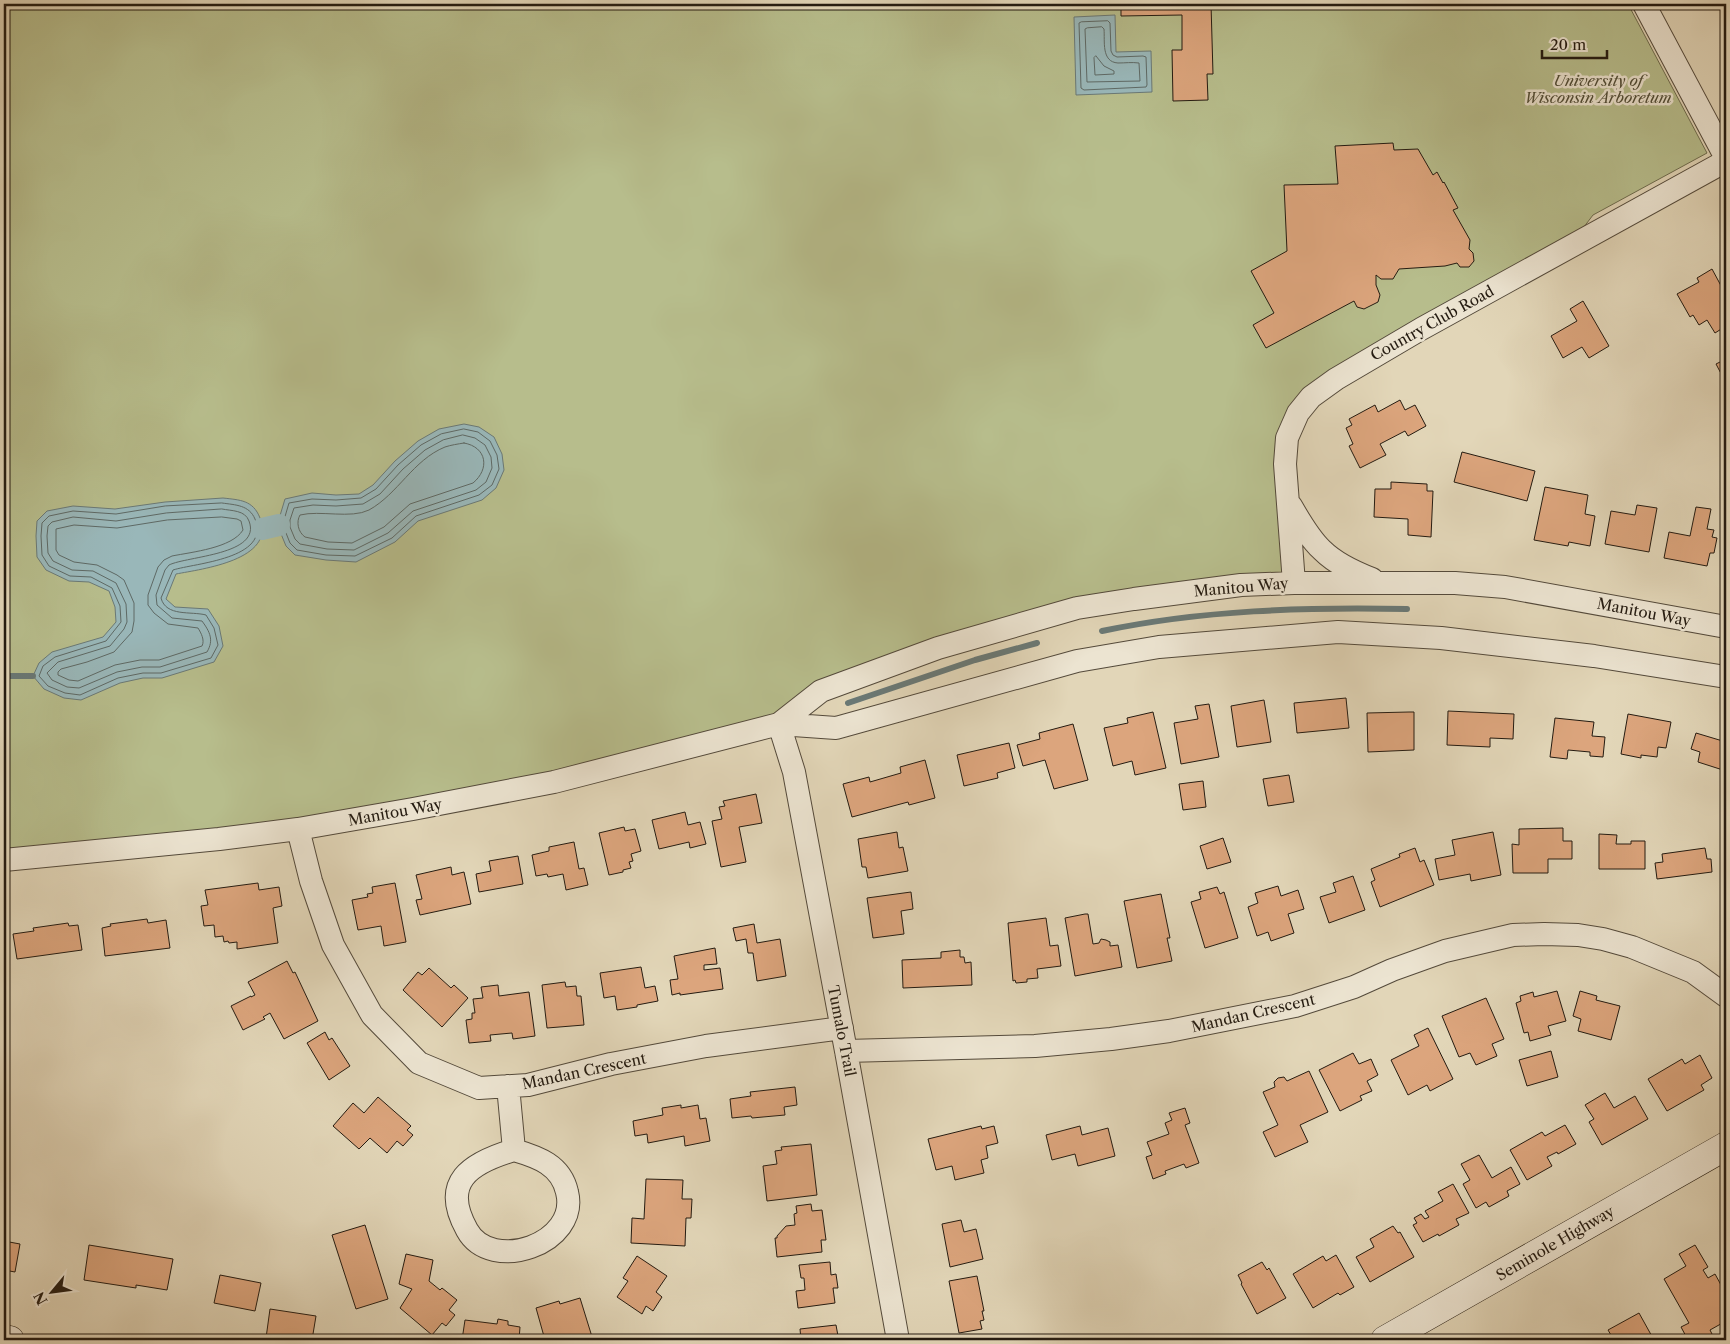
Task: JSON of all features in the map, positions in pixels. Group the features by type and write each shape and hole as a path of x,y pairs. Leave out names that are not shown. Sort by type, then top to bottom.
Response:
{"street":[{"path":"1644,4 1726,160"},
{"name":"Country Club Road","path":"1294,583 1285,464 1287,438 1298,413 1311,397 1336,379 1421,329 1726,160"},
{"path":"1288,502 1322,550 1346,568 1380,583"},
{"name":"Manitou Way","path":"779,724 821,691 938,648 1077,608 1134,598 1241,585 1294,583 1455,583 1505,587 1726,627"},
{"name":"Manitou Way","path":"4,860 114,850 298,829 413,809 554,782 779,724 836,728 1077,661 1159,647 1338,632 1441,638 1594,656 1726,677"},
{"name":"Tumalo Trail","path":"779,724 794,772 898,1340"},
{"name":"Mandan Crescent","path":"298,829 311,880 333,945 372,1015 419,1063 479,1088 528,1086 611,1064 706,1046 842,1028"},
{"name":"Mandan Crescent","path":"846,1051 1035,1046 1169,1031 1295,1006 1354,986 1445,951 1513,935 1578,935 1603,939 1632,947 1693,972 1726,996"},
{"path":"508,1086 514,1150"},
{"name":"Seminole Highway","path":"1385,1340 1726,1146"},
{"path":"514,1150 537,1157 550,1164 556,1170 566,1185 569,1198 568,1209 564,1222 545,1241 508,1252 493,1250 480,1244 466,1228 458,1206 459,1182 464,1174 473,1168 501,1154 514,1150"},
{"path":"4,1339 10,1340"}],"green space":[{"name":"University of Wisconsin Arboretum","path":"4,4 1628,4 1707,153 1593,215 1568,248 1336,379 1287,438 1294,583 1134,599 821,691 779,724 554,782 4,860"}],"water":[{"path":"1115,15 1116,52 1151,51 1152,92 1076,95 1074,17"},
{"path":"464,424 479,427 494,437 502,454 504,470 496,488 482,500 418,521 395,542 356,562 295,555 286,546 279,529 279,519 285,499 312,493 359,494 373,485 395,461 418,441 439,429"},
{"path":"223,498 235,499 250,504 257,512 262,532 257,544 247,553 234,560 176,574 166,599 175,607 208,609 219,626 223,646 214,662 162,678 143,678 120,683 81,700 64,698 44,689 33,676 39,663 52,652 103,637 116,622 115,607 109,591 89,582 69,581 46,570 37,557 37,521 47,511 73,506 115,509 165,502"}],"building":[{"path":"1121,4 1211,4 1213,74 1207,74 1208,100 1173,101 1172,50 1182,50 1182,15 1121,16"},
{"path":"1393,143 1394,150 1418,149 1433,175 1437,172 1444,182 1458,208 1453,210 1470,240 1469,249 1473,253 1474,261 1469,267 1460,267 1457,263 1445,266 1399,269 1393,279 1381,279 1376,275 1376,285 1380,295 1378,302 1364,309 1357,307 1354,301 1266,348 1253,325 1274,313 1251,271 1287,251 1284,185 1338,184 1335,146"},
{"path":"1712,269 1726,295 1726,326 1715,333 1707,320 1699,325 1693,315 1690,317 1677,294 1699,282 1697,278"},
{"path":"1583,301 1609,346 1589,358 1582,347 1563,358 1551,336 1577,321 1570,309"},
{"path":"1726,347 1726,359 1721,349"},
{"path":"1726,359 1726,383 1716,364"},
{"path":"1400,400 1405,410 1415,405 1426,426 1408,436 1405,431 1380,444 1386,455 1360,468 1349,446 1353,444 1346,428 1352,425 1349,419 1375,405 1378,412"},
{"path":"1462,452 1535,471 1527,501 1454,482"},
{"path":"1391,482 1427,484 1427,491 1433,491 1431,537 1408,535 1408,519 1374,517 1375,489 1391,489"},
{"path":"1545,487 1588,495 1585,514 1595,516 1590,546 1569,542 1568,546 1534,540"},
{"path":"1637,505 1657,508 1649,552 1605,544 1611,511 1635,515"},
{"path":"1696,507 1711,509 1707,529 1714,530 1712,537 1717,538 1714,553 1710,553 1707,566 1664,558 1669,532 1690,536"},
{"path":"1726,561 1726,578 1722,577"},
{"path":"1346,698 1349,728 1297,733 1294,703"},
{"path":"1264,700 1271,742 1237,747 1231,706"},
{"path":"1209,704 1219,757 1181,764 1174,723 1198,719 1195,706"},
{"path":"1448,711 1514,714 1513,739 1490,738 1490,747 1447,745"},
{"path":"1153,712 1166,768 1135,775 1132,761 1113,766 1104,728 1128,723 1127,718"},
{"path":"1414,712 1414,750 1368,752 1367,713"},
{"path":"1628,714 1671,722 1666,748 1658,747 1657,757 1641,755 1641,758 1621,754"},
{"path":"1555,718 1594,722 1592,736 1605,737 1603,757 1590,756 1590,752 1568,750 1567,759 1550,757"},
{"path":"1073,724 1088,780 1054,789 1045,760 1023,766 1017,745 1040,739 1039,733"},
{"path":"1696,733 1726,742 1726,771 1698,762 1700,752 1691,749"},
{"path":"1009,743 1015,768 997,773 998,778 964,786 957,755"},
{"path":"925,760 935,798 909,805 908,802 852,817 843,784 869,777 870,782 901,773 900,767"},
{"path":"1289,775 1294,802 1268,806 1263,779"},
{"path":"1203,781 1206,807 1183,810 1179,784"},
{"path":"756,794 762,823 739,827 746,862 721,867 712,821 722,819 719,807 725,806 723,801"},
{"path":"685,812 688,825 700,822 706,844 690,848 689,842 659,849 652,820"},
{"path":"624,827 625,831 635,829 641,851 631,854 633,861 629,862 631,868 609,875 599,833"},
{"path":"1563,828 1563,841 1572,841 1572,859 1548,859 1548,873 1513,873 1512,844 1519,845 1519,829"},
{"path":"897,832 899,848 903,847 908,871 868,878 866,867 862,867 858,839"},
{"path":"1493,832 1501,875 1471,881 1470,874 1439,880 1435,859 1455,855 1452,840"},
{"path":"1599,834 1617,835 1616,844 1631,844 1631,841 1645,841 1645,869 1599,869"},
{"path":"1223,838 1231,862 1207,869 1200,846"},
{"path":"574,842 579,869 584,868 588,885 566,890 563,874 548,877 547,874 536,876 532,855 549,851 549,847"},
{"path":"1415,848 1420,862 1424,860 1434,885 1380,907 1371,882 1375,880 1371,869 1400,857 1399,854"},
{"path":"1705,848 1707,859 1711,859 1712,872 1657,879 1655,863 1663,862 1662,854"},
{"path":"518,856 523,884 479,892 476,874 491,871 489,861"},
{"path":"451,867 452,875 464,872 471,904 420,915 416,900 422,899 416,875"},
{"path":"1353,876 1365,910 1329,923 1320,897 1336,892 1333,883"},
{"path":"258,883 259,890 279,887 282,906 273,908 278,943 237,949 237,942 224,942 223,936 215,937 214,925 204,926 201,906 208,905 205,890"},
{"path":"395,883 406,942 384,946 381,926 358,930 352,900 368,897 367,894 373,893 372,887"},
{"path":"1278,886 1281,896 1298,890 1304,909 1288,914 1294,933 1271,941 1268,932 1257,936 1248,907 1258,903 1255,893"},
{"path":"1217,887 1220,894 1224,892 1238,938 1205,948 1191,902 1201,899 1199,892"},
{"path":"911,892 913,909 901,911 904,934 873,938 867,898"},
{"path":"1161,894 1170,938 1167,938 1172,961 1137,968 1124,901"},
{"path":"1088,914 1093,944 1099,943 1101,939 1110,942 1110,946 1118,945 1122,967 1075,976 1065,918"},
{"path":"1046,918 1050,946 1058,945 1061,966 1037,969 1038,978 1016,983 1015,980 1013,981 1008,923"},
{"path":"147,919 148,923 166,920 170,948 105,956 102,928 111,926 110,924"},
{"path":"68,923 69,926 78,925 82,950 17,959 13,934 34,931 33,928"},
{"path":"754,924 757,943 780,939 786,976 757,981 753,953 748,953 746,939 736,941 733,928"},
{"path":"715,948 717,964 704,965 704,970 720,968 723,989 672,995 670,980 678,979 674,956"},
{"path":"960,950 960,957 964,957 965,963 971,962 972,985 903,988 902,960 941,958 941,952"},
{"path":"287,961 293,973 295,972 318,1021 284,1039 270,1013 263,1017 265,1019 243,1030 231,1006 255,995 248,982"},
{"path":"641,967 645,988 655,986 658,1001 617,1010 615,996 604,998 600,973"},
{"path":"429,968 451,988 454,985 468,998 442,1027 403,990 418,972 422,975"},
{"path":"565,982 566,987 576,986 577,996 581,996 584,1025 547,1028 542,985"},
{"path":"498,985 499,996 529,992 535,1036 513,1039 512,1033 490,1035 491,1041 469,1043 466,1020 472,1019 472,1013 475,1013 473,999 483,998 481,987"},
{"path":"1557,991 1566,1021 1548,1026 1551,1035 1530,1041 1528,1032 1524,1033 1516,1003 1521,1001 1520,996 1533,992 1534,997"},
{"path":"1580,991 1597,996 1596,1000 1620,1006 1611,1040 1578,1031 1581,1019 1573,1016"},
{"path":"1486,998 1504,1039 1492,1044 1497,1056 1476,1065 1470,1053 1459,1057 1442,1016"},
{"path":"1428,1028 1453,1079 1430,1091 1427,1085 1408,1095 1391,1060 1419,1046 1414,1035"},
{"path":"325,1032 329,1040 332,1038 350,1066 329,1080 307,1043"},
{"path":"1551,1051 1558,1077 1527,1086 1519,1060"},
{"path":"1353,1053 1359,1064 1371,1059 1378,1075 1367,1081 1372,1091 1360,1096 1362,1100 1340,1111 1319,1070"},
{"path":"1700,1055 1712,1078 1701,1085 1704,1090 1667,1111 1648,1079 1682,1059 1685,1064"},
{"path":"1309,1071 1328,1112 1300,1125 1308,1142 1275,1157 1263,1132 1278,1125 1263,1092 1275,1087 1274,1082 1278,1078 1284,1077 1287,1081"},
{"path":"795,1087 797,1105 784,1107 785,1115 732,1118 730,1099 751,1096 750,1092"},
{"path":"1605,1093 1614,1108 1635,1096 1648,1119 1602,1145 1589,1122 1594,1119 1585,1105"},
{"path":"378,1097 411,1126 407,1130 413,1135 403,1146 397,1141 387,1153 370,1138 359,1149 333,1126 353,1103 364,1113"},
{"path":"681,1105 681,1108 698,1105 700,1119 706,1118 710,1141 685,1146 684,1136 648,1143 647,1134 635,1136 633,1121 663,1115 662,1108"},
{"path":"1185,1108 1190,1123 1185,1125 1199,1163 1186,1168 1184,1164 1165,1171 1166,1174 1153,1179 1146,1157 1152,1155 1147,1142 1169,1134 1165,1123 1172,1120 1169,1113"},
{"path":"1565,1125 1576,1144 1558,1154 1557,1152 1547,1157 1552,1166 1527,1180 1510,1150 1542,1132 1545,1136"},
{"path":"981,1126 982,1129 994,1126 998,1143 986,1146 988,1158 981,1160 984,1173 955,1180 952,1166 936,1170 928,1139"},
{"path":"1080,1126 1082,1135 1108,1128 1115,1156 1078,1166 1075,1154 1052,1160 1046,1135"},
{"path":"811,1144 817,1195 767,1201 763,1166 777,1164 775,1151 782,1150 781,1147"},
{"path":"1479,1155 1492,1178 1511,1167 1520,1184 1507,1191 1509,1196 1489,1207 1486,1202 1476,1208 1463,1184 1470,1180 1461,1164"},
{"path":"646,1179 683,1180 682,1199 692,1199 691,1218 686,1218 685,1246 631,1243 632,1218 644,1219"},
{"path":"1453,1184 1469,1213 1456,1219 1459,1225 1423,1242 1413,1225 1417,1223 1414,1218 1421,1214 1425,1219 1429,1217 1425,1211 1443,1201 1438,1192"},
{"path":"811,1204 812,1211 822,1210 826,1240 821,1240 822,1252 777,1257 775,1238 786,1226 795,1225 794,1214 797,1213 796,1206"},
{"path":"961,1220 964,1232 976,1229 983,1259 950,1267 942,1224"},
{"path":"365,1225 388,1299 356,1309 332,1235"},
{"path":"1393,1226 1398,1233 1400,1232 1414,1257 1370,1282 1356,1257 1374,1247 1370,1239"},
{"path":"4,1241 20,1244 15,1272 4,1270"},
{"path":"89,1245 173,1259 167,1290 136,1285 136,1288 84,1280"},
{"path":"1695,1245 1708,1267 1703,1270 1708,1278 1715,1274 1726,1294 1726,1305 1724,1306 1726,1321 1710,1330 1715,1340 1688,1340 1681,1327 1689,1323 1664,1279 1686,1266 1679,1254"},
{"path":"406,1254 433,1260 429,1281 440,1290 442,1288 457,1300 449,1310 455,1315 446,1326 442,1323 432,1335 400,1308 412,1289 399,1284"},
{"path":"1336,1255 1354,1287 1340,1295 1338,1293 1313,1308 1293,1274 1323,1256 1326,1261"},
{"path":"637,1256 667,1276 656,1292 662,1297 653,1311 646,1306 642,1314 617,1297 628,1281 623,1278"},
{"path":"830,1262 831,1275 836,1274 838,1288 833,1288 835,1303 798,1308 796,1291 805,1290 804,1278 801,1278 799,1265"},
{"path":"1262,1262 1267,1270 1269,1268 1286,1298 1257,1314 1238,1275"},
{"path":"220,1275 261,1283 255,1311 214,1303"},
{"path":"977,1276 984,1311 982,1311 984,1320 980,1321 982,1329 959,1333 949,1281"},
{"path":"580,1298 593,1340 545,1340 536,1308 559,1301 560,1304"},
{"path":"270,1309 316,1316 312,1340 266,1338"},
{"path":"1639,1313 1654,1340 1614,1340 1608,1330"},
{"path":"498,1319 508,1321 508,1325 520,1327 519,1340 462,1340 465,1320 497,1324"},
{"path":"836,1325 838,1336 840,1335 841,1340 801,1340 800,1329"}],"waterway":[{"path":"262,529 279,525"},
{"path":"1102,631 1178,618 1254,611 1407,609"},
{"path":"848,703 975,660 1037,643"},
{"path":"4,676 33,676"}]}
